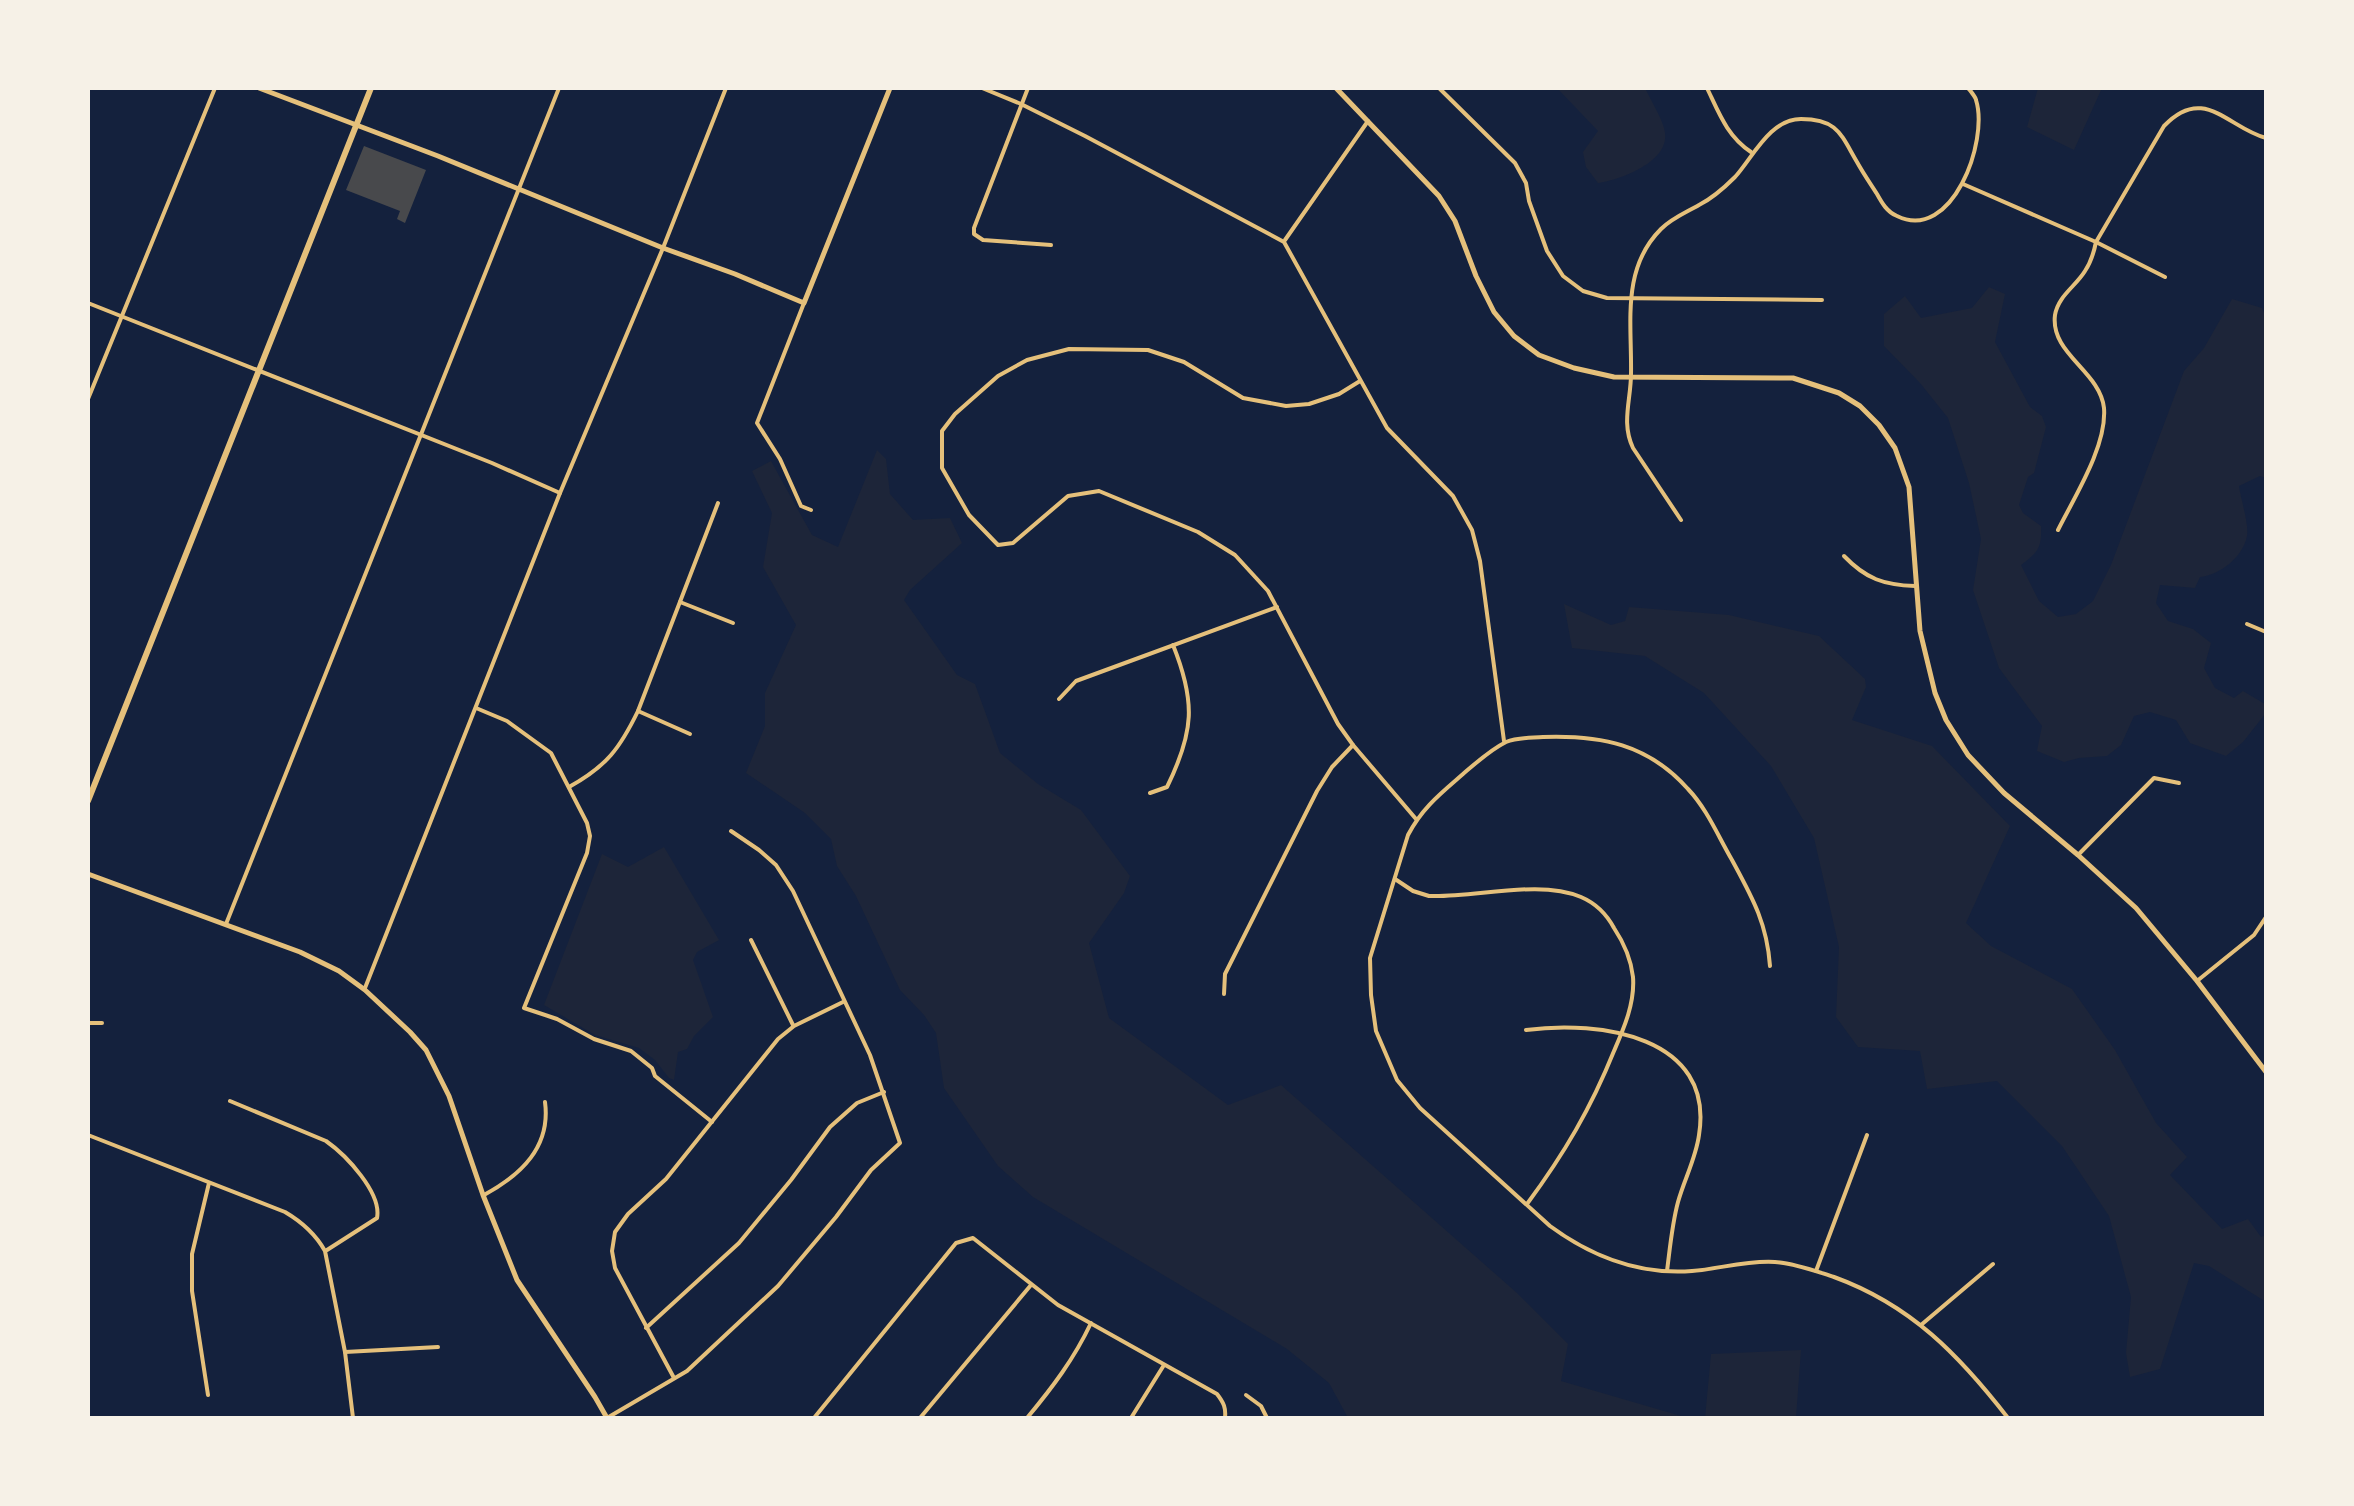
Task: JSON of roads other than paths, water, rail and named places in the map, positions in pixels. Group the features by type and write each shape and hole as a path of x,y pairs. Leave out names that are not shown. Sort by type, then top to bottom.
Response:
{"main road":[{"path":"88,801 371,88"}],"street":[{"path":"88,399 215,88"},
{"path":"259,88 804,303"},
{"path":"226,924 559,88"},
{"path":"365,990 560,493 726,88"},
{"path":"810,510 802,506 780,459 757,423 890,88"},
{"path":"982,88 1022,104 1284,242 1387,428 1453,496 1472,530 1480,560 1505,743"},
{"path":"1028,88 974,234 983,240 1050,244"},
{"path":"1336,88 1440,196 1494,312 1514,336 1539,356 1614,377 1793,378 1839,393 1879,425 1895,448 1909,487 1920,631 1925,660 1946,720 1968,755 2004,793 2136,908 2266,1072"},
{"path":"1440,88 1515,163 1526,183 1547,252 1563,276 1584,291 1608,298 1822,300"},
{"path":"1707,88 1726,130 1752,152"},
{"path":"1681,520 1628,436 1626,422 1631,378 1630,298 1640,260 1658,231 1722,190 1771,133 1801,119 1826,122 1846,138 1886,208 1897,217 1908,220 1938,213 1963,184 1976,149 1976,99 1968,88"},
{"path":"2058,530 2092,462 2104,421 2098,387 2060,343 2054,318 2059,302 2085,271 2096,242 2172,118 2196,108 2217,111 2266,138"},
{"path":"1284,242 1368,121"},
{"path":"1963,184 2165,277"},
{"path":"88,303 560,493"},
{"path":"1360,381 1339,394 1309,404 1286,406 1243,398 1184,362 1148,350 1069,349 1026,360 998,376 955,414 942,431 942,468 969,516 998,545 1013,544 1068,496 1099,491 1198,532 1235,555 1268,591 1353,746 1416,819"},
{"path":"570,787 606,762 622,744 718,503"},
{"path":"1844,556 1860,573 1892,585 1917,586"},
{"path":"680,602 733,624"},
{"path":"1059,699 1076,680 1277,607"},
{"path":"2248,624 2266,632"},
{"path":"1150,793 1167,787 1172,777 1183,750 1190,713 1186,676 1173,645"},
{"path":"476,708 508,721 551,752 587,822 590,836 587,853 524,1008 640,1056 655,1076 712,1122"},
{"path":"638,711 690,734"},
{"path":"1770,966 1757,906 1688,788 1660,763 1626,745 1572,736 1517,738 1474,764 1416,819 1370,958 1371,996 1376,1031 1397,1080 1420,1108 1568,1240 1600,1258 1630,1267 1667,1272 1775,1262 1862,1287 1938,1337 1974,1374 2008,1418"},
{"path":"1224,994 1225,974 1317,791 1332,767 1353,746"},
{"path":"2078,854 2154,778 2178,783"},
{"path":"88,874 300,952 339,971 365,990 426,1050 448,1096 518,1280 606,1418 687,1371 778,1286 872,1170 900,1143 870,1056 793,891 776,864 731,830"},
{"path":"1395,879 1429,896 1554,890 1583,898 1607,915 1626,946 1633,978 1631,1006 1621,1034 1595,1098 1555,1166 1527,1204"},
{"path":"2197,981 2254,934 2266,917"},
{"path":"751,940 794,1026"},
{"path":"674,1378 615,1268 615,1232 628,1214 666,1179 778,1039 794,1026 843,1002"},
{"path":"88,1022 102,1023"},
{"path":"1526,1030 1552,1026 1621,1034 1650,1042 1673,1056 1689,1074 1701,1107 1699,1138 1677,1206 1667,1272"},
{"path":"646,1328 739,1243 830,1127 857,1103 884,1092"},
{"path":"230,1101 326,1141 338,1149 371,1190 379,1208 377,1218 325,1251"},
{"path":"483,1195 508,1182 530,1160 548,1123 545,1102"},
{"path":"88,1135 284,1212 302,1222 319,1240 325,1251 345,1352 353,1418"},
{"path":"1816,1271 1867,1135"},
{"path":"208,1395 192,1291 192,1254 209,1183"},
{"path":"814,1418 956,1243 973,1238 1058,1305 1217,1394 1224,1403 1224,1418"},
{"path":"1922,1325 1993,1264"},
{"path":"920,1418 1030,1285"},
{"path":"1027,1418 1076,1354 1091,1324"},
{"path":"345,1352 438,1346"},
{"path":"1132,1418 1164,1365"},
{"path":"1246,1395 1261,1406 1268,1418"}]}
